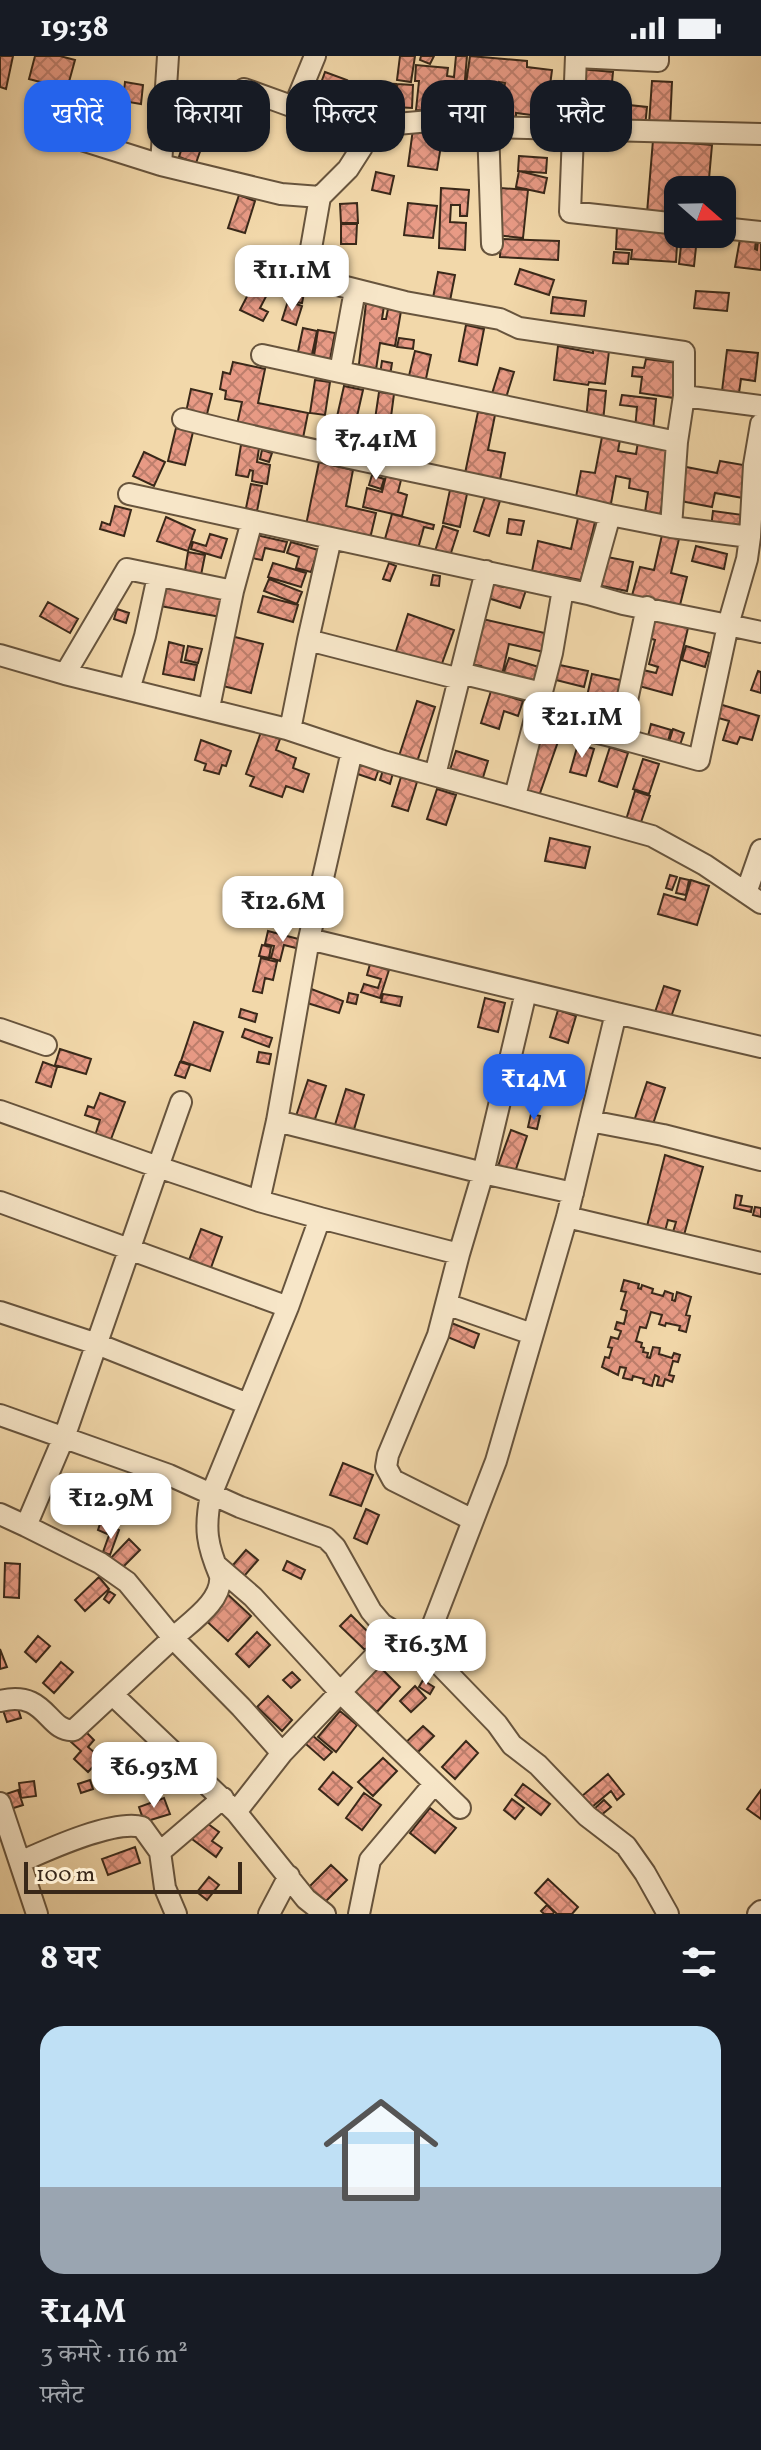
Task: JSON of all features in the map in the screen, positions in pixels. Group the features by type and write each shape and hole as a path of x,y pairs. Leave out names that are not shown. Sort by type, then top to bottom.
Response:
{"street":[{"path":"161,165 168,56"},
{"path":"270,98 294,107 315,56"},
{"path":"575,80 576,56 658,61 658,56"},
{"path":"421,122 385,125 364,144 348,169 320,197 306,277 405,302 500,319 519,328 684,352 684,396 677,442 671,527"},
{"path":"632,131 761,134"},
{"path":"120,152 281,194 320,197"},
{"path":"489,152 492,244"},
{"path":"571,152 570,212 664,222"},
{"path":"736,229 761,232"},
{"path":"340,372 355,290"},
{"path":"262,355 677,442"},
{"path":"684,396 761,406"},
{"path":"183,419 275,443 337,453 610,515 750,537"},
{"path":"536,718 699,760 728,625 747,559 754,465 761,424"},
{"path":"129,494 761,632"},
{"path":"588,594 610,515"},
{"path":"209,708 233,591 252,521"},
{"path":"290,730 331,538"},
{"path":"65,674 127,569 233,591"},
{"path":"435,775 486,571"},
{"path":"129,690 158,576"},
{"path":"515,796 542,693 563,589"},
{"path":"619,738 647,607"},
{"path":"308,640 542,693"},
{"path":"0,655 290,730 352,751 652,836 705,865 753,898 761,850"},
{"path":"259,1201 277,1121 309,939 352,751"},
{"path":"309,939 761,1047"},
{"path":"473,1520 393,1480 386,1467 388,1455 438,1335 483,1173 526,992"},
{"path":"423,1650 496,1461 567,1217 616,1013"},
{"path":"0,1029 46,1045"},
{"path":"26,1526 64,1437 181,1102"},
{"path":"0,1111 259,1201 459,1254"},
{"path":"277,1121 573,1193"},
{"path":"590,1121 663,1135 761,1160"},
{"path":"0,1202 288,1307"},
{"path":"567,1217 761,1263"},
{"path":"0,1701 29,1700 62,1728 70,1731 113,1695 216,1597 221,1583 206,1520 211,1495 288,1307 320,1218"},
{"path":"446,1304 532,1334"},
{"path":"0,1312 97,1344 248,1404"},
{"path":"0,1415 169,1475 211,1495 326,1538 347,1565 371,1611 382,1624 423,1650 497,1724 512,1745 538,1765 587,1816 626,1846 668,1914"},
{"path":"0,1514 100,1563 127,1582 173,1638 282,1753"},
{"path":"216,1565 253,1597 340,1692 460,1808"},
{"path":"160,1852 230,1805 397,1633"},
{"path":"113,1695 230,1805 306,1899 325,1914"},
{"path":"359,1914 370,1860 434,1784"},
{"path":"0,1803 37,1914"},
{"path":"20,1862 83,1836 130,1824 142,1827 160,1852 165,1888 176,1914"},
{"path":"269,1914 289,1876"}],"building":[{"path":"0,56 13,56 6,89 0,87"},
{"path":"35,56 60,56 75,60 69,80 29,79"},
{"path":"400,56 415,56 411,82 397,80"},
{"path":"421,56 434,56 430,64 420,60"},
{"path":"456,56 467,56 465,80 421,80 421,110 416,110 419,81 415,81 416,65 448,68 447,76 454,77"},
{"path":"470,56 527,61 527,67 552,70 551,80 530,80 530,115 516,113 516,117 514,80 467,80"},
{"path":"580,69 613,72 612,80 579,80"},
{"path":"325,72 347,80 322,80"},
{"path":"652,81 672,82 670,125 649,124"},
{"path":"131,83 143,85 141,104 131,102"},
{"path":"405,84 413,85 412,108 405,108"},
{"path":"632,105 647,107 645,127 632,126"},
{"path":"413,129 421,130 421,152 440,152 437,170 408,166"},
{"path":"653,140 712,145 709,176 664,176 664,215 647,213"},
{"path":"181,152 200,152 196,163 179,157"},
{"path":"519,156 547,158 546,173 518,171"},
{"path":"519,171 547,178 544,193 516,187"},
{"path":"376,172 394,176 390,194 372,190"},
{"path":"441,188 469,190 467,216 460,216 460,205 451,205 450,222 466,223 465,250 439,248"},
{"path":"500,188 528,190 523,238 495,235"},
{"path":"239,195 255,201 245,233 228,228"},
{"path":"357,203 358,223 341,223 340,204"},
{"path":"408,203 437,206 433,238 404,235"},
{"path":"341,224 357,224 356,244 341,244"},
{"path":"617,227 664,228 664,248 677,248 676,262 631,259 632,250 616,249"},
{"path":"501,239 559,241 558,260 500,257"},
{"path":"740,239 756,241 757,250 758,241 761,242 761,270 735,267"},
{"path":"681,248 696,248 694,266 679,264"},
{"path":"614,252 629,253 628,264 613,263"},
{"path":"520,269 554,280 549,295 515,284"},
{"path":"438,272 455,275 449,306 432,303"},
{"path":"257,277 272,285 260,308 268,312 263,321 240,310"},
{"path":"292,291 304,293 302,303 290,301"},
{"path":"696,291 729,293 727,311 694,308"},
{"path":"553,297 586,301 584,316 551,313"},
{"path":"288,301 302,306 296,325 282,320"},
{"path":"366,303 384,306 382,319 386,319 388,309 401,311 395,346 380,343 375,376 358,373"},
{"path":"466,325 484,329 477,365 459,361"},
{"path":"303,328 317,331 310,364 296,361"},
{"path":"318,330 335,333 329,365 313,362"},
{"path":"399,338 414,340 413,349 397,347"},
{"path":"558,346 593,353 593,349 609,351 605,384 554,380"},
{"path":"727,350 758,353 755,381 741,379 739,393 722,391"},
{"path":"415,351 431,355 424,388 407,384"},
{"path":"646,359 678,363 674,398 640,393 642,377 632,376 633,367 644,368"},
{"path":"382,361 392,363 390,376 380,374"},
{"path":"233,362 265,369 258,403 308,413 302,443 236,429 242,402 225,399 226,391 220,389 223,372 230,374"},
{"path":"500,368 514,372 504,404 490,400"},
{"path":"315,380 330,382 325,415 310,413"},
{"path":"344,386 363,390 355,425 336,421"},
{"path":"191,389 212,394 205,422 185,417"},
{"path":"589,389 606,391 603,422 586,421"},
{"path":"379,392 394,394 385,462 369,460"},
{"path":"622,395 656,399 653,431 635,429 637,407 620,405"},
{"path":"478,412 495,415 488,450 505,453 499,485 464,478"},
{"path":"176,428 193,432 185,465 168,461"},
{"path":"602,437 620,440 618,451 636,454 638,442 673,448 660,515 645,512 648,492 629,488 630,479 616,476 610,509 575,502 581,471 595,473"},
{"path":"241,445 259,448 257,462 270,465 267,484 252,481 253,471 250,470 248,477 236,475"},
{"path":"262,450 272,453 269,462 260,459"},
{"path":"144,452 165,462 154,486 133,476"},
{"path":"720,461 749,466 743,498 715,493 712,507 675,500 681,466 717,473"},
{"path":"319,462 353,470 346,506 376,513 369,543 306,525"},
{"path":"372,475 384,479 381,489 369,485"},
{"path":"386,476 401,480 398,492 407,495 402,516 363,507 367,488 382,492"},
{"path":"251,484 262,486 257,511 246,508"},
{"path":"450,490 467,494 460,527 443,523"},
{"path":"485,497 500,501 489,536 474,531"},
{"path":"115,506 131,510 124,536 100,529 102,522 110,525"},
{"path":"713,511 743,515 741,532 711,528"},
{"path":"392,514 434,525 433,529 424,527 417,552 383,546"},
{"path":"166,517 195,530 188,551 157,541"},
{"path":"578,518 595,522 581,580 532,571 538,541 571,549"},
{"path":"509,519 524,521 521,535 507,533"},
{"path":"443,526 458,531 450,556 435,551"},
{"path":"210,534 227,539 221,558 191,549 193,542 206,546"},
{"path":"252,534 287,542 284,552 265,548 262,560 247,557"},
{"path":"662,535 679,539 671,573 687,577 680,605 664,601 663,606 631,599 640,567 654,570"},
{"path":"291,542 318,550 311,572 296,568 299,557 287,553"},
{"path":"696,546 727,554 724,569 692,561"},
{"path":"188,552 205,555 200,580 184,577"},
{"path":"602,556 633,562 627,591 597,585"},
{"path":"273,563 306,573 301,587 268,577"},
{"path":"389,563 396,566 390,581 383,579"},
{"path":"433,575 440,576 439,586 431,585"},
{"path":"269,579 302,592 297,604 264,591"},
{"path":"504,583 526,590 520,608 488,598 493,584 503,587"},
{"path":"164,587 224,598 221,617 160,606"},
{"path":"263,596 298,605 293,622 258,612"},
{"path":"48,602 78,619 70,633 40,616"},
{"path":"117,609 129,613 126,623 114,619"},
{"path":"408,614 454,630 440,669 395,654"},
{"path":"478,618 549,634 544,652 509,644 502,675 480,671 481,666 470,664"},
{"path":"654,619 688,628 672,695 639,686 643,670 656,673 658,667 649,664 655,640 649,638"},
{"path":"231,636 263,644 251,693 219,685"},
{"path":"169,642 184,646 181,662 197,665 194,680 163,674"},
{"path":"188,646 202,649 198,663 185,660"},
{"path":"686,646 709,653 705,667 682,660"},
{"path":"509,658 542,668 537,683 504,672"},
{"path":"555,664 588,671 584,687 552,679"},
{"path":"758,671 761,672 761,693 751,690"},
{"path":"592,674 625,681 615,730 581,723"},
{"path":"491,691 523,701 518,716 504,711 499,729 481,723"},
{"path":"417,701 435,707 416,765 398,759"},
{"path":"719,704 759,716 752,740 740,737 737,744 723,740 729,721 715,717"},
{"path":"651,724 671,730 667,745 647,740"},
{"path":"544,727 561,733 539,796 522,790"},
{"path":"673,729 684,733 679,748 668,745"},
{"path":"261,732 280,739 276,750 296,758 293,768 309,774 303,792 286,786 282,797 250,786 254,777 246,774"},
{"path":"201,740 231,751 226,766 222,765 219,774 204,770 206,764 195,760"},
{"path":"578,744 594,749 586,776 570,772"},
{"path":"610,747 628,753 617,787 599,781"},
{"path":"456,751 488,761 481,784 449,773"},
{"path":"359,759 380,766 375,780 355,773"},
{"path":"643,759 659,764 649,794 633,789"},
{"path":"383,770 393,773 390,784 380,780"},
{"path":"401,777 417,782 408,811 392,806"},
{"path":"437,789 456,795 446,825 427,819"},
{"path":"635,791 650,796 640,825 626,820"},
{"path":"550,838 590,847 585,868 545,861"},
{"path":"670,875 677,877 672,890 666,888"},
{"path":"680,878 689,880 686,895 676,893"},
{"path":"691,880 709,886 697,925 658,914 664,894 685,900"},
{"path":"268,931 306,941 304,950 284,945 280,961 271,958 274,946 265,944"},
{"path":"262,945 271,947 269,958 259,956"},
{"path":"261,958 277,962 273,980 265,978 262,993 253,991"},
{"path":"370,964 389,970 380,998 361,992 364,984 378,988 381,979 367,975"},
{"path":"664,986 680,991 671,1017 655,1012"},
{"path":"306,987 343,1001 339,1013 301,1001"},
{"path":"349,993 358,995 356,1004 347,1002"},
{"path":"383,994 402,997 400,1006 381,1002"},
{"path":"485,998 505,1003 498,1032 478,1027"},
{"path":"241,1009 257,1014 255,1022 239,1017"},
{"path":"558,1010 576,1016 568,1043 550,1037"},
{"path":"194,1022 223,1032 210,1071 181,1061"},
{"path":"245,1029 272,1038 269,1047 242,1037"},
{"path":"60,1049 91,1059 86,1074 55,1065"},
{"path":"259,1052 271,1054 269,1064 257,1062"},
{"path":"43,1062 57,1067 51,1087 36,1082"},
{"path":"180,1062 190,1065 185,1078 175,1075"},
{"path":"516,1068 539,1076 533,1095 513,1089"},
{"path":"308,1080 326,1086 314,1122 296,1116"},
{"path":"647,1082 665,1088 652,1127 634,1121"},
{"path":"346,1089 364,1095 353,1133 334,1128"},
{"path":"100,1093 125,1102 108,1147 93,1142 100,1120 85,1115 88,1106 94,1108"},
{"path":"531,1114 540,1116 537,1129 528,1127"},
{"path":"511,1130 527,1136 514,1175 497,1169"},
{"path":"665,1155 703,1167 684,1235 673,1232 676,1222 668,1220 664,1235 646,1230"},
{"path":"736,1195 742,1196 740,1205 752,1207 751,1212 734,1208"},
{"path":"755,1207 761,1208 761,1217 753,1215"},
{"path":"201,1229 222,1237 208,1276 186,1268"},
{"path":"624,1280 639,1284 638,1288 641,1289 642,1285 653,1289 652,1293 663,1296 665,1291 673,1294 672,1300 675,1301 677,1292 691,1297 686,1315 690,1316 686,1332 679,1330 680,1326 659,1324 662,1315 651,1312 646,1328 640,1327 636,1341 642,1343 647,1357 650,1358 653,1347 660,1348 659,1354 672,1358 674,1353 680,1355 678,1362 673,1361 669,1375 674,1376 672,1382 665,1379 663,1386 657,1385 659,1377 655,1375 652,1386 643,1383 644,1379 633,1376 632,1380 623,1378 626,1368 620,1367 618,1375 602,1367 612,1348 608,1347 611,1337 618,1339 621,1331 615,1329 617,1322 624,1324 627,1311 621,1309 626,1292 621,1291"},
{"path":"444,1320 479,1334 474,1348 438,1333"},
{"path":"343,1463 373,1475 361,1506 330,1495"},
{"path":"123,1497 150,1507 145,1520 118,1511"},
{"path":"366,1509 379,1515 367,1544 354,1538"},
{"path":"104,1512 113,1515 107,1534 98,1530"},
{"path":"112,1527 119,1530 110,1555 103,1552"},
{"path":"129,1539 140,1550 118,1572 108,1561"},
{"path":"246,1550 258,1560 239,1582 227,1572"},
{"path":"287,1561 305,1570 301,1579 283,1570"},
{"path":"5,1563 20,1564 19,1598 4,1597"},
{"path":"99,1577 109,1589 85,1611 75,1600"},
{"path":"223,1590 251,1616 228,1641 200,1615"},
{"path":"109,1591 115,1595 109,1603 104,1599"},
{"path":"351,1615 375,1639 365,1650 340,1626"},
{"path":"449,1631 471,1647 461,1661 439,1646"},
{"path":"257,1632 270,1645 249,1667 236,1654"},
{"path":"38,1636 50,1646 36,1662 25,1652"},
{"path":"0,1649 7,1667 0,1669"},
{"path":"61,1662 73,1672 54,1693 43,1683"},
{"path":"378,1665 400,1687 377,1712 354,1691"},
{"path":"292,1672 300,1680 291,1688 283,1680"},
{"path":"423,1680 434,1687 430,1694 419,1687"},
{"path":"415,1686 426,1698 411,1712 400,1701"},
{"path":"268,1696 292,1720 282,1731 257,1707"},
{"path":"16,1702 21,1718 7,1722 2,1707"},
{"path":"340,1711 357,1725 336,1752 318,1737"},
{"path":"423,1726 434,1736 411,1759 400,1748"},
{"path":"83,1729 94,1740 88,1747 101,1758 88,1772 74,1759 81,1751 71,1742"},
{"path":"306,1730 332,1752 324,1760 299,1738"},
{"path":"466,1741 478,1753 455,1779 442,1767"},
{"path":"383,1758 397,1771 373,1796 358,1782"},
{"path":"333,1772 352,1788 338,1805 319,1789"},
{"path":"608,1774 624,1794 617,1800 611,1791 592,1807 582,1796"},
{"path":"90,1780 93,1789 81,1793 78,1784"},
{"path":"34,1781 36,1796 21,1798 19,1783"},
{"path":"523,1784 550,1804 541,1815 515,1795"},
{"path":"18,1790 23,1805 4,1811 0,1796"},
{"path":"761,1790 761,1819 747,1809"},
{"path":"364,1793 381,1805 362,1830 346,1818"},
{"path":"164,1798 170,1814 144,1822 139,1807"},
{"path":"512,1799 524,1808 515,1819 504,1810"},
{"path":"604,1800 611,1807 600,1816 594,1809"},
{"path":"430,1808 456,1828 435,1853 410,1833"},
{"path":"204,1821 219,1832 212,1841 222,1848 216,1857 192,1839"},
{"path":"135,1847 140,1863 108,1875 102,1859"},
{"path":"331,1865 347,1880 323,1904 307,1889"},
{"path":"209,1877 219,1885 207,1900 197,1892"},
{"path":"548,1879 578,1907 572,1914 557,1914 535,1893"},
{"path":"547,1905 554,1912 553,1914 541,1911"}]}
